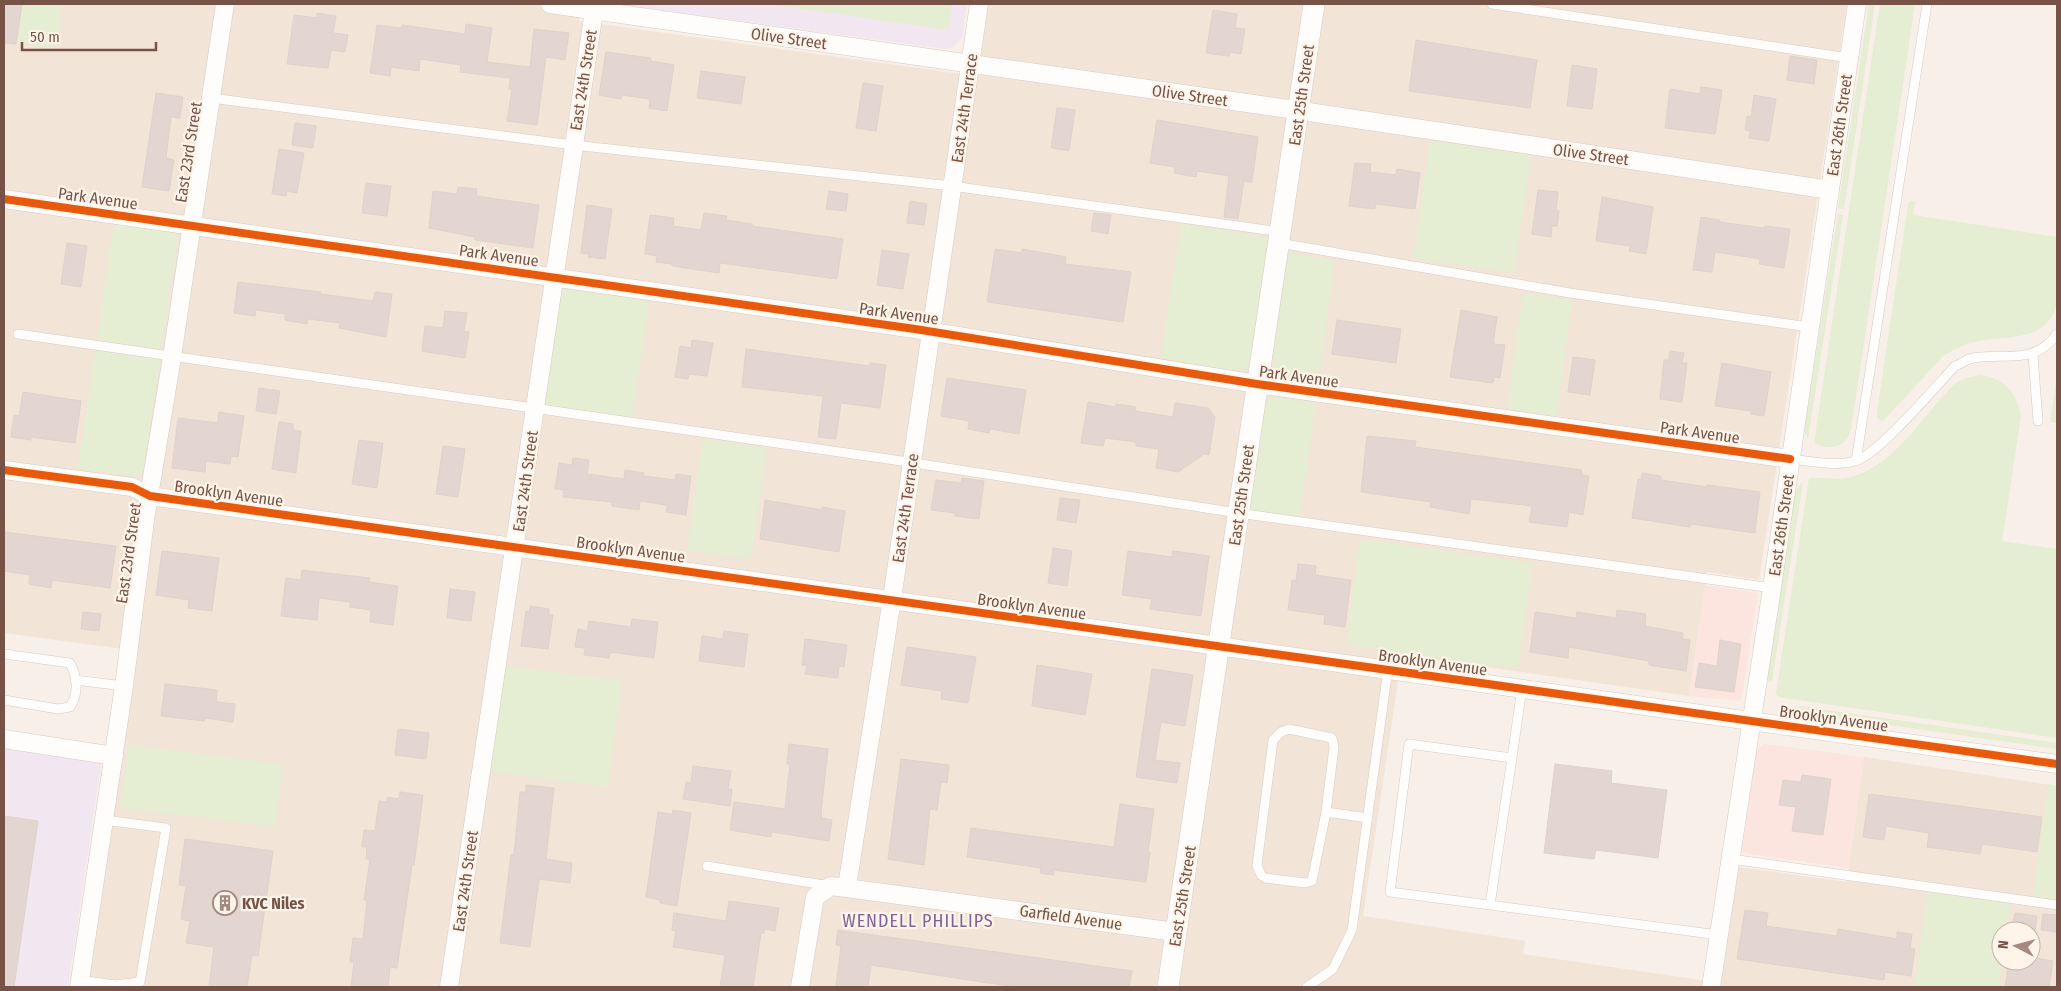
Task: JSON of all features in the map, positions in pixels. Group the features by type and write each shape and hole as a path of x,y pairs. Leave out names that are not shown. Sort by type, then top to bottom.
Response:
{"street":[{"name":"East 23rd Street","path":"79,984 124,686 145,520 172,357 225,4"},
{"name":"Olive Street","path":"550,4 594,7 1830,190"},
{"name":"East 24th Terrace","path":"839,886 892,599 979,4"},
{"name":"East 25th Street","path":"1168,987 1314,4"},
{"name":"East 26th Street","path":"1711,987 1772,588 1857,4"},
{"name":"East 24th Street","path":"449,987 594,7"},
{"name":"Park Avenue","path":"4,199 931,331 1257,384 1790,459"},
{"name":"Brooklyn Avenue","path":"4,470 132,487 150,496 2057,764"},
{"path":"4,739 114,756"},
{"name":"Garfield Avenue","path":"839,886 1176,932"},
{"path":"800,987 815,897 839,886"}],"lane":[{"path":"1492,4 1849,58"},
{"path":"1856,461 1927,4"},
{"path":"211,98 573,145 952,186 1280,237 1570,293 1809,327"},
{"path":"18,334 911,462 1238,513 1772,588"},
{"path":"1790,459 1836,463 1856,461 1876,449 1955,366 1972,358 2004,358 2033,354 2050,344 2057,334"},
{"path":"2033,354 2038,421"},
{"path":"4,654 70,663 74,670 75,680 75,699 70,707 58,709 4,700"},
{"path":"1307,987 1332,969 1352,930 1388,669"},
{"path":"75,680 124,686"},
{"path":"1490,905 1522,688"},
{"path":"1289,730 1332,738 1334,747 1326,812 1312,881 1297,882 1265,878 1260,875 1256,865 1273,740 1281,732 1289,730"},
{"path":"1512,758 1409,744 1390,892 1718,935"},
{"path":"1326,812 1368,818"},
{"path":"79,984 115,986 140,982 166,828 104,820"},
{"path":"1731,859 2057,905"},
{"path":"707,866 839,886"}],"shaded area":[{"path":"4,4 581,4 579,21 975,76 986,4 1847,4 1759,580 1707,572 1689,696 1402,655 1363,916 1525,941 1523,954 1721,983 1739,867 1847,882 1864,757 2057,786 2057,987 87,987 138,651 4,633"},
{"path":"619,4 967,4 962,38 953,47 945,49"},
{"path":"1705,585 1758,593 1740,701 1689,696"},
{"path":"1764,744 1864,757 1849,868 1742,853 1756,751"},
{"path":"4,745 102,758 68,987 4,987"}],"green space":[{"path":"22,4 62,4 59,32 53,50 16,44"},
{"path":"768,4 952,4 948,30"},
{"path":"1869,4 1875,4 1844,209 1838,208"},
{"path":"1880,4 1915,4 1851,429 1842,444 1826,447 1814,443"},
{"path":"1430,141 1531,155 1514,273 1413,258"},
{"path":"1910,201 1915,201 1913,215 2057,237 2058,295 2052,316 2035,331 2023,335 1970,343 1943,356 1885,419 1881,421 1877,418 1877,412"},
{"path":"1838,214 1843,215 1808,439 1805,434 1805,424"},
{"path":"114,222 176,231 178,235 144,471 138,477 78,468"},
{"path":"1181,224 1269,237 1249,368 1242,371 1160,360"},
{"path":"1288,253 1335,260 1318,382 1279,376 1274,374 1272,369"},
{"path":"560,282 650,296 632,418 541,406"},
{"path":"1523,293 1572,300 1557,416 1507,409"},
{"path":"1980,375 1996,379 2008,388 2016,400 2021,416 2002,541 2057,549 2057,738 1778,697 1776,693 1809,478 1846,478 1867,471 1896,450 1956,383 1966,378"},
{"path":"2057,375 2057,428 2056,423 2050,422"},
{"path":"1275,397 1316,403 1300,517 1250,510 1265,404 1269,399"},
{"path":"703,439 767,448 751,559 687,550"},
{"path":"1802,482 1772,681 1766,680 1794,492"},
{"path":"1360,539 1533,563 1518,669 1346,645"},
{"path":"502,665 622,681 608,787 488,771"},
{"path":"1799,706 2057,743 2057,749 1798,712"},
{"path":"129,744 283,765 275,827 120,807"},
{"path":"2048,784 2057,786 2057,901 2033,897"},
{"path":"1927,892 2010,903 2007,921 1991,921 1991,971 2001,971 1999,987 1915,987"}],"building":[{"path":"4,4 22,4 16,44 4,43"},
{"path":"1213,10 1237,14 1235,28 1245,29 1241,54 1230,52 1229,56 1206,53"},
{"path":"317,13 336,16 333,33 348,35 345,52 331,50 328,68 287,64 294,15 317,18"},
{"path":"466,24 492,28 487,62 530,67 534,29 569,33 565,60 546,57 537,125 507,121 512,89 509,89 510,78 460,72 461,65 420,59 419,71 391,67 390,76 370,73 377,25 401,28 402,25 465,34"},
{"path":"1416,40 1537,60 1530,108 1409,91"},
{"path":"606,52 651,58 651,61 674,65 667,111 649,108 650,99 622,95 621,99 599,95"},
{"path":"1790,56 1817,60 1814,84 1787,80"},
{"path":"1572,65 1597,69 1592,109 1567,106"},
{"path":"701,71 745,77 741,104 697,98"},
{"path":"863,83 883,86 876,131 856,128"},
{"path":"1701,87 1722,90 1715,134 1665,128 1670,89 1700,94"},
{"path":"156,93 183,97 180,118 171,117 166,158 174,160 169,191 142,187"},
{"path":"1754,95 1776,99 1769,141 1749,138 1750,131 1745,130 1747,116 1751,117"},
{"path":"1057,108 1075,110 1069,151 1051,148"},
{"path":"1157,120 1258,137 1252,182 1244,181 1238,219 1224,217 1229,176 1197,171 1196,177 1174,173 1175,167 1150,163"},
{"path":"295,123 316,126 313,148 292,145"},
{"path":"279,149 304,153 297,193 287,191 286,196 272,194"},
{"path":"1355,163 1371,164 1370,172 1396,175 1397,169 1420,173 1415,209 1376,204 1375,209 1349,206"},
{"path":"366,183 391,186 387,216 362,213"},
{"path":"458,187 477,189 476,196 539,205 533,248 475,240 475,237 429,228 433,191 457,194"},
{"path":"1538,190 1558,192 1556,210 1559,211 1557,226 1552,226 1551,237 1532,234"},
{"path":"829,191 848,194 846,211 826,209"},
{"path":"1602,197 1653,207 1646,254 1629,251 1630,246 1596,241"},
{"path":"910,201 927,204 924,225 907,223"},
{"path":"587,205 612,209 605,259 588,257 589,254 581,253"},
{"path":"704,213 727,216 726,220 752,224 752,226 843,239 837,279 720,263 719,273 656,262 657,256 645,254 650,215 674,218 673,226 701,230"},
{"path":"1094,213 1111,215 1108,234 1091,231"},
{"path":"1701,217 1720,220 1719,222 1764,228 1765,226 1790,229 1784,268 1759,264 1760,259 1715,252 1712,272 1693,270"},
{"path":"67,243 87,246 81,287 61,284"},
{"path":"995,249 1022,253 1022,249 1066,257 1065,264 1131,272 1123,322 987,302"},
{"path":"882,250 909,254 903,289 877,285"},
{"path":"238,282 321,292 321,294 373,301 375,292 392,294 386,337 339,328 340,323 308,319 307,324 285,320 285,314 256,310 255,316 234,313"},
{"path":"1461,310 1497,317 1493,344 1505,345 1500,378 1494,377 1493,383 1450,377"},
{"path":"445,311 467,313 464,331 469,332 465,358 422,351 425,326 443,328"},
{"path":"1337,320 1401,329 1396,363 1332,354"},
{"path":"692,340 713,343 707,376 689,374 688,379 675,377 680,346 691,348"},
{"path":"746,349 870,366 870,363 886,365 880,408 841,403 836,439 818,437 823,396 742,387"},
{"path":"1670,351 1684,353 1682,363 1687,363 1682,402 1660,399 1664,360 1669,360"},
{"path":"1573,357 1595,360 1590,395 1568,392"},
{"path":"1722,363 1771,372 1764,416 1751,414 1751,411 1715,406"},
{"path":"947,378 1026,390 1019,434 990,429 989,433 968,429 969,421 941,416"},
{"path":"259,388 280,391 276,414 256,411"},
{"path":"23,392 81,401 75,443 31,437 31,440 11,437 14,415 19,416"},
{"path":"1088,402 1115,407 1116,404 1136,407 1135,411 1173,417 1175,403 1208,408 1215,417 1209,455 1204,454 1178,472 1156,468 1159,449 1136,446 1136,442 1105,438 1103,446 1081,443"},
{"path":"219,412 244,416 238,457 231,456 230,464 206,461 205,472 172,468 178,418 218,423"},
{"path":"279,422 293,424 293,430 301,431 296,473 272,469"},
{"path":"1367,436 1416,441 1415,447 1582,470 1582,475 1589,476 1583,515 1569,512 1567,527 1529,522 1532,506 1471,499 1469,514 1430,507 1431,502 1361,492"},
{"path":"359,440 383,443 377,488 352,484"},
{"path":"443,446 465,449 458,497 436,494"},
{"path":"573,458 589,460 587,474 624,479 625,470 644,473 643,476 675,480 676,474 691,476 686,515 666,512 667,505 640,501 639,510 612,506 612,502 563,497 564,490 555,489 559,463 572,465"},
{"path":"1642,473 1661,476 1661,480 1760,492 1755,533 1691,524 1690,527 1632,518 1638,479 1641,480"},
{"path":"962,478 984,481 979,519 931,510 936,480 961,483"},
{"path":"1060,498 1080,500 1076,523 1057,520"},
{"path":"765,500 822,510 822,507 845,511 839,552 760,539"},
{"path":"4,532 116,546 110,588 52,580 51,588 29,584 30,575 4,571"},
{"path":"1053,548 1072,551 1067,586 1048,583"},
{"path":"162,551 219,558 212,611 188,608 189,600 156,595"},
{"path":"1128,551 1172,557 1173,551 1209,556 1201,616 1150,609 1152,599 1122,595"},
{"path":"1298,564 1316,566 1315,575 1351,580 1345,627 1324,624 1325,615 1288,610 1292,580 1296,581"},
{"path":"302,570 370,578 369,582 398,586 393,625 370,622 371,610 350,607 350,602 319,598 317,620 281,616 286,578 301,580"},
{"path":"450,589 475,592 471,621 447,618"},
{"path":"530,606 549,609 549,615 553,615 548,649 521,646 526,611 529,612"},
{"path":"1617,610 1646,614 1645,626 1683,633 1682,639 1690,640 1686,671 1649,665 1649,661 1569,647 1568,658 1530,652 1535,612 1576,618 1577,612 1616,618"},
{"path":"83,612 101,614 99,631 81,629"},
{"path":"632,619 658,622 654,658 610,652 609,658 584,655 585,648 575,647 578,629 587,631 589,621 631,627"},
{"path":"724,631 748,634 744,667 699,661 702,636 723,639"},
{"path":"805,639 847,645 844,667 839,666 838,678 805,674 807,665 802,665"},
{"path":"1720,640 1741,644 1734,692 1695,687 1699,663 1717,666"},
{"path":"907,647 976,657 968,703 941,699 942,691 901,685"},
{"path":"1037,665 1092,674 1085,715 1032,706"},
{"path":"1152,669 1193,675 1185,726 1161,722 1155,760 1180,763 1177,783 1136,777"},
{"path":"165,684 217,690 216,702 235,704 233,722 205,718 204,721 161,716"},
{"path":"398,729 429,733 426,759 395,755"},
{"path":"789,744 828,749 821,812 822,818 832,820 829,841 772,832 771,837 730,830 734,802 785,809 790,764 787,764"},
{"path":"901,759 949,765 947,783 941,782 937,810 930,809 924,865 888,859"},
{"path":"1555,764 1612,771 1611,783 1667,790 1658,858 1596,850 1594,859 1544,853"},
{"path":"693,766 731,771 728,789 732,789 730,806 683,799 686,782 691,783"},
{"path":"1802,775 1831,779 1823,835 1792,831 1796,807 1779,805 1783,780 1801,782"},
{"path":"526,785 554,788 546,859 572,863 570,883 539,879 530,947 500,943 511,855 514,855 520,792 526,792"},
{"path":"400,792 423,795 414,865 412,865 397,968 390,967 388,987 351,987 354,962 350,962 353,938 363,939 367,901 364,900 370,859 366,859 367,847 362,847 364,830 375,831 379,801 387,802 387,797 399,799"},
{"path":"1869,794 2042,817 2037,852 1982,844 1980,854 1927,847 1929,833 1886,826 1884,840 1863,837"},
{"path":"1120,804 1154,809 1146,882 1054,870 1054,875 1040,873 1041,868 967,857 971,828 1114,847"},
{"path":"673,810 691,813 677,906 660,903 660,900 646,897 658,812 672,814"},
{"path":"4,816 38,821 14,987 4,987"},
{"name":"KVC Niles","path":"185,839 273,851 258,956 252,955 247,987 209,987 214,947 186,943 190,921 181,919 186,886 179,885"},
{"path":"729,901 779,908 775,931 765,929 764,933 761,933 753,987 720,987 725,955 673,947 676,931 672,930 674,913 726,921"},
{"path":"1745,910 1768,913 1766,926 1837,936 1838,929 1897,939 1897,932 1912,934 1910,948 1915,949 1911,976 1885,972 1884,980 1737,959"},
{"path":"2015,913 2037,916 2036,921 2013,921"},
{"path":"2043,914 2057,915 2057,932 2041,930"},
{"path":"838,930 1132,971 1129,987 1015,987 871,965 868,987 836,987 841,946 836,945"},
{"path":"2041,959 2053,961 2049,987 2005,987 2007,971 2041,971"}],"cycle path":[{"path":"4,199 915,329 1257,384 1790,459"},
{"path":"4,470 132,487 150,496 2057,764"}],"place":[{"name":"KVC Niles","path":"225,903"}],"district":[{"name":"WENDELL PHILLIPS","path":"918,921"}]}
